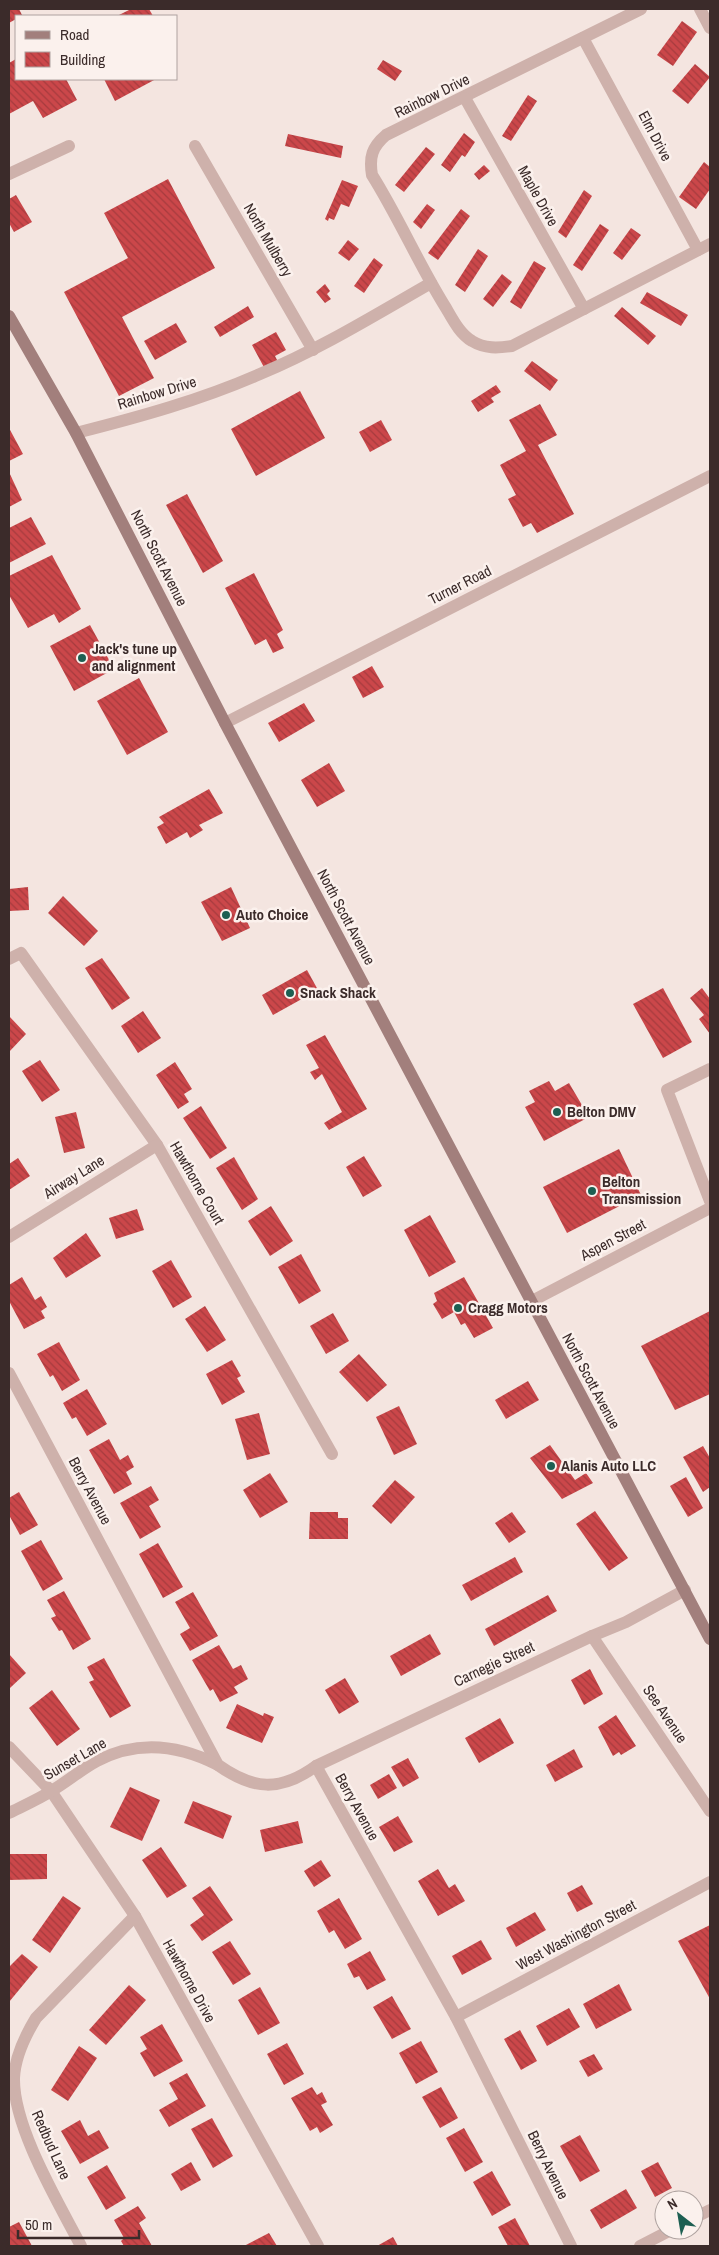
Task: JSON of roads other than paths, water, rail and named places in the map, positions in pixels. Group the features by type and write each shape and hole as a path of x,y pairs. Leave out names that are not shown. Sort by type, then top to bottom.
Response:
{"main road":[{"name":"North Scott Avenue","path":"10,321 76,433 225,723 710,1639"}],"street":[{"name":"Rainbow Drive","path":"641,9 386,136 377,143 370,162 372,175 430,283 461,332 472,341 485,347 512,346 710,244"},
{"path":"700,9 710,28"},
{"name":"Elm Drive","path":"583,38 698,250"},
{"name":"Maple Drive","path":"465,98 584,309"},
{"path":"9,174 69,146"},
{"name":"North Mulberry","path":"195,146 313,350"},
{"name":"Rainbow Drive","path":"76,433 145,416 195,400 261,374 313,350 430,283"},
{"name":"Turner Road","path":"225,723 710,476"},
{"name":"Hawthorne Court","path":"9,959 21,952 157,1145 332,1454"},
{"path":"710,1068 667,1090 710,1201"},
{"name":"Airway Lane","path":"9,1237 157,1145"},
{"name":"Aspen Street","path":"530,1302 710,1208"},
{"name":"Berry Avenue","path":"9,1373 218,1765 236,1778 268,1785 294,1780 316,1766 456,2017 570,2246"},
{"name":"Carnegie Street","path":"316,1766 592,1636 626,1622 685,1590"},
{"name":"See Avenue","path":"592,1636 710,1811"},
{"name":"Sunset Lane","path":"9,1813 51,1791 97,1761 116,1753 136,1748 157,1746 180,1749 218,1765"},
{"name":"Hawthorne Drive","path":"9,1747 51,1791 134,1916 318,2246"},
{"name":"West Washington Street","path":"456,2017 710,1882"},
{"name":"Redbud Lane","path":"81,2246 47,2179 19,2117 15,2099 14,2076 18,2056 25,2037 36,2018 134,1916"},
{"path":"640,2246 654,2239"}],"place":[{"name":"Jack's tune up and alignment","path":"82,658"},
{"name":"Auto Choice","path":"226,915"},
{"name":"Snack Shack","path":"290,993"},
{"name":"Belton DMV","path":"557,1112"},
{"name":"Belton Transmission","path":"592,1191"},
{"name":"Cragg Motors","path":"458,1308"},
{"name":"Alanis Auto LLC","path":"551,1466"}]}
